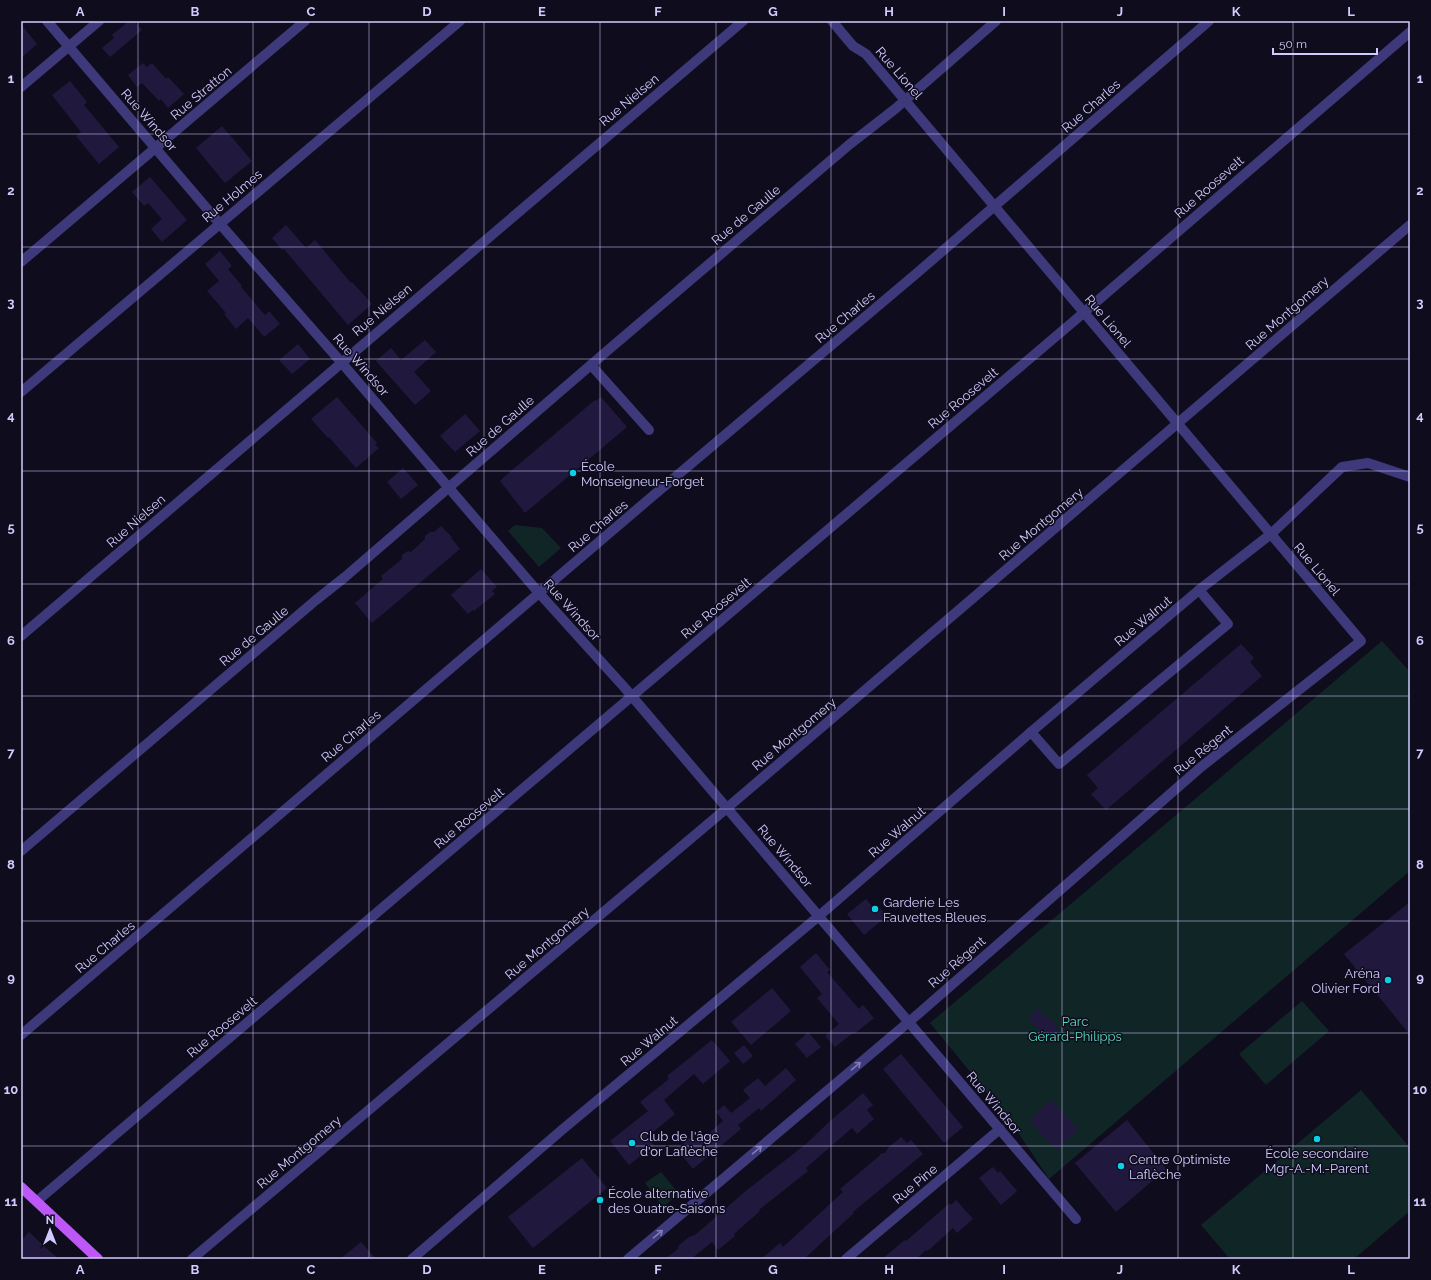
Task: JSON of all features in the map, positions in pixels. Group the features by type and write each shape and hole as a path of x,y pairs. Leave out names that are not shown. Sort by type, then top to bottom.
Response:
{"main road":[{"path":"21,1187 98,1259"}],"street":[{"name":"Rue Windsor","path":"47,21 220,224 341,362 539,593 632,697 1076,1219"},
{"path":"21,87 99,21"},
{"name":"Rue Stratton","path":"21,262 305,21"},
{"name":"Rue Holmes","path":"21,392 460,21"},
{"name":"Rue Nielsen","path":"21,636 743,21"},
{"name":"Rue Lionel","path":"832,21 853,46 866,54 1361,641"},
{"name":"Rue de Gaulle","path":"21,851 345,577 448,487 838,154 905,100 996,21"},
{"name":"Rue Charles","path":"21,1035 917,273 1209,21"},
{"name":"Rue Roosevelt","path":"38,1202 1084,312 1410,32"},
{"name":"Rue Montgomery","path":"192,1259 727,808 1410,225"},
{"path":"591,365 649,430"},
{"name":"Rue Walnut","path":"412,1259 563,1129 819,916 1031,732 1199,590 1271,534 1342,467 1368,464 1410,477"},
{"path":"1031,732 1059,764 1228,624 1199,590"},
{"name":"Rue Régent","path":"628,1259 908,1022 1201,767 1361,641"},
{"name":"Rue Pine","path":"846,1259 1000,1129"}],"green space":[{"path":"515,525 542,528 561,548 539,567 508,531"},
{"name":"Parc Gérard-Philipps","path":"1382,641 1410,672 1410,871 1049,1179 1009,1119 930,1023"},
{"path":"1302,1001 1329,1031 1266,1085 1239,1054"},
{"path":"1361,1090 1410,1148 1410,1211 1354,1259 1230,1259 1201,1225"},
{"path":"661,1172 679,1194 663,1207 645,1183"}],"building":[{"path":"129,21 134,21 142,30 110,57 102,48 114,38 112,35"},
{"path":"21,24 37,44 21,58"},
{"path":"143,63 147,67 152,63 166,79 168,77 184,94 168,108 161,99 159,101 142,83 137,87 128,75"},
{"path":"70,81 87,102 84,105 119,147 99,164 76,136 81,132 52,95"},
{"path":"222,126 252,161 225,183 196,148"},
{"path":"150,177 187,220 162,242 151,229 162,219 148,203 144,206 132,192"},
{"path":"286,225 306,248 315,240 351,283 352,282 372,304 348,325 284,249 282,250 272,238"},
{"path":"220,251 232,266 228,269 242,286 241,287 265,315 269,311 280,324 264,337 248,318 236,329 224,314 226,313 207,291 219,281 205,264"},
{"path":"425,340 436,352 414,372 431,391 415,405 376,361 391,348 401,360"},
{"path":"298,344 310,359 292,374 279,360"},
{"path":"337,397 377,443 375,445 379,448 356,468 311,419"},
{"path":"601,397 627,427 525,513 500,481 595,400 596,401"},
{"path":"465,414 480,431 455,452 440,436"},
{"path":"403,468 418,485 401,499 387,482"},
{"path":"441,526 452,537 451,538 460,549 372,623 355,603 383,579 381,576 402,559 402,555 408,551 411,552 425,539 425,536 430,532 434,532"},
{"path":"481,569 497,587 492,591 495,594 468,614 451,595"},
{"path":"1241,644 1254,658 1250,662 1262,676 1106,810 1091,794 1098,788 1087,775"},
{"name":"Garderie Les Fauvettes Bleues","path":"866,899 876,911 880,908 887,916 864,935 847,914"},
{"name":"Aréna Olivier Ford","path":"1410,902 1410,1035 1344,954"},
{"path":"816,953 830,970 827,972 859,1009 863,1005 874,1018 835,1047 825,1036 839,1024 817,998 822,994 800,967"},
{"path":"772,988 791,1011 751,1045 731,1022"},
{"path":"1038,1008 1048,1020 1051,1018 1059,1029 1056,1031 1061,1037 1051,1045 1028,1017"},
{"path":"808,1032 821,1047 807,1058 795,1044"},
{"path":"712,1040 730,1061 703,1084 694,1074 664,1100 675,1114 647,1137 654,1145 629,1165 610,1141 648,1111 640,1102 669,1079 667,1076"},
{"path":"744,1045 753,1056 743,1064 734,1053"},
{"path":"901,1054 963,1127 944,1143 883,1069"},
{"path":"786,1068 796,1080 761,1111 759,1108 738,1125 741,1129 693,1169 677,1149 692,1136 694,1140 701,1134 704,1137 723,1121 716,1112 724,1105 731,1113 750,1098 743,1090 758,1078 765,1086"},
{"path":"863,1093 873,1105 867,1110 874,1119 857,1134 852,1128 806,1168 808,1171 759,1210 760,1211 734,1234 735,1236 718,1250 712,1242 691,1259 665,1259 679,1248 678,1246 689,1237 695,1235 747,1190 806,1144"},
{"path":"1051,1100 1078,1130 1056,1150 1029,1120"},
{"name":"Centre Optimiste Laflèche","path":"1127,1120 1166,1169 1116,1212 1075,1163"},
{"path":"901,1137 907,1143 911,1140 923,1154 853,1212 854,1213 804,1259 761,1259 780,1243 783,1247 843,1192 840,1189 882,1153 885,1153 888,1148"},
{"path":"582,1158 607,1188 533,1248 508,1217"},
{"path":"993,1167 998,1173 1000,1171 1017,1191 1001,1205 979,1178"},
{"path":"956,1200 973,1219 957,1233 953,1228 930,1249 927,1251 926,1250 916,1259 882,1259 905,1240 906,1241 950,1203 951,1205"},
{"path":"29,1232 59,1259 21,1259 21,1241"},
{"path":"361,1242 376,1259 340,1259"}],"place":[{"name":"École Monseigneur-Forget","path":"573,473"},
{"name":"Garderie Les Fauvettes Bleues","path":"875,909"},
{"name":"Aréna Olivier Ford","path":"1388,980"},
{"name":"École secondaire Mgr-A.-M.-Parent","path":"1317,1139"},
{"name":"Club de l'âge d'or Laflèche","path":"632,1143"},
{"name":"Centre Optimiste Laflèche","path":"1121,1166"},
{"name":"École alternative des Quatre-Saisons","path":"600,1200"}]}
